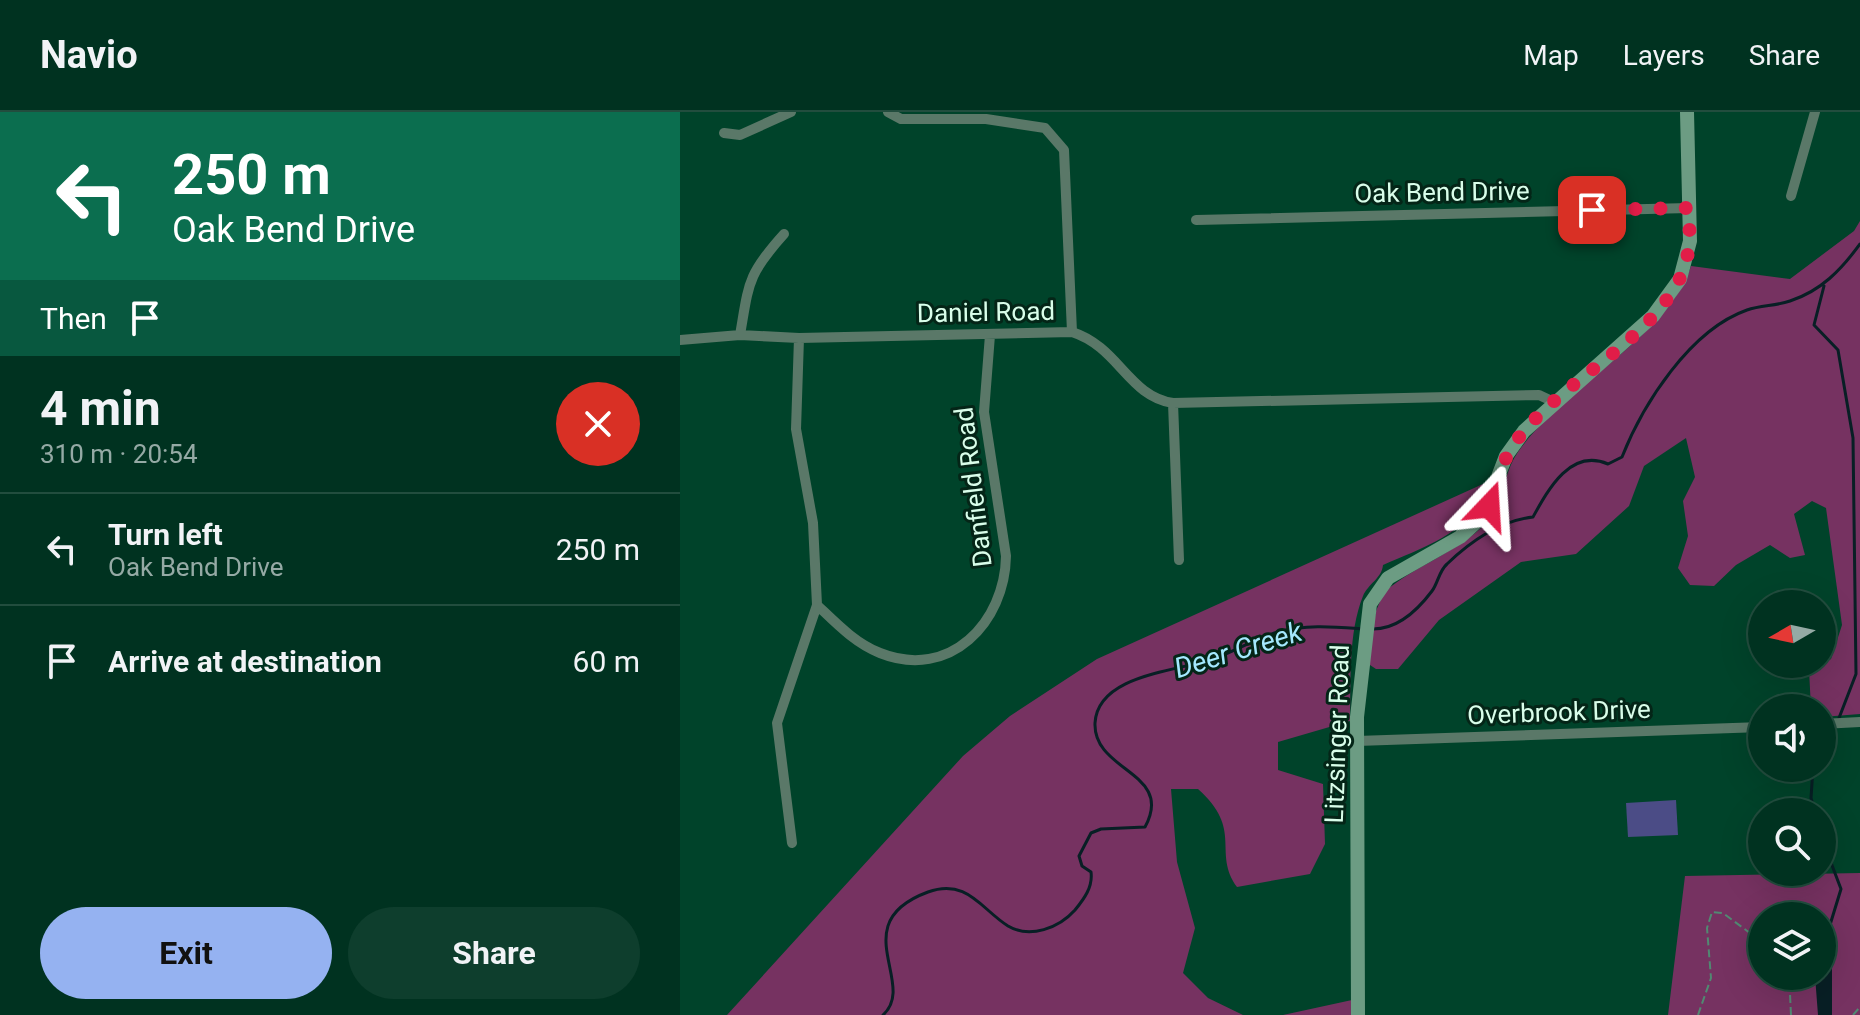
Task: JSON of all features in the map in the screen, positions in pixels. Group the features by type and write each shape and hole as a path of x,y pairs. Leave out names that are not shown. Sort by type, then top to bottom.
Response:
{"street":[{"path":"724,133 740,135 791,112"},
{"path":"888,112 901,119 986,119 1045,128 1064,150 1072,332"},
{"name":"Litzsinger Road","path":"1358,1015 1357,741 1361,663 1369,611 1376,592 1388,578 1460,537 1483,516 1513,445 1554,402 1653,316 1680,279 1690,241 1687,112"},
{"path":"1791,196 1815,112"},
{"name":"Oak Bend Drive","path":"1196,220 1689,208"},
{"path":"740,335 753,273 784,234"},
{"name":"Daniel Road","path":"680,340 740,335 799,338 1072,332 1100,343 1145,393 1157,401 1539,395 1554,402"},
{"name":"Danfield Road","path":"817,605 854,640 882,654 921,660 953,651 983,628 994,613 1006,576 1006,556 984,412 990,335"},
{"path":"792,843 777,723 817,605 813,523 796,429 799,338"},
{"path":"1173,403 1179,560"},
{"path":"1836,723 1856,722"},
{"name":"Overbrook Drive","path":"1357,741 1748,727"}],"path":[{"path":"1698,1015 1711,978 1707,928 1712,912 1723,913 1748,932"},
{"path":"1791,990 1791,1015"},
{"path":"1853,1015 1860,1007"}],"shaded area":[{"path":"1860,221 1860,714 1836,716 1836,694 1810,694 1809,678 1836,678 1836,644 1842,625 1826,508 1812,501 1794,514 1805,555 1790,558 1770,545 1736,565 1714,586 1690,585 1678,568 1688,536 1683,501 1695,477 1686,438 1644,466 1629,506 1576,554 1521,562 1439,620 1398,669 1376,669 1367,663 1376,611 1384,592 1481,528 1494,511 1518,452 1537,428 1661,315 1679,291 1691,266 1790,279 1854,231"},
{"path":"1494,479 1485,497 1462,524 1434,542 1383,565 1380,574 1365,592 1358,610 1353,642 1350,721 1278,742 1278,770 1323,784 1325,844 1310,874 1237,887 1227,863 1224,829 1212,804 1198,789 1171,789 1177,862 1195,928 1183,973 1208,998 1243,1015 727,1015 963,756 1010,716 1097,659"},
{"path":"1836,873 1860,873 1860,1015 1668,1015 1685,876 1748,875 1748,886 1836,886"},
{"path":"1352,1000 1352,1015 1283,1015"}],"water":[{"path":"1816,990 1832,990 1832,1015 1818,1015"}],"building":[{"path":"1676,800 1678,835 1628,837 1626,803"}],"waterway":[{"name":"Deer Creek","path":"1371,629 1397,623 1413,612 1432,591 1444,567 1476,540 1509,523 1533,517 1554,483 1572,466 1595,460 1608,464 1622,457 1656,392 1688,351 1706,334 1747,310 1785,303 1811,292 1838,271 1860,244"},
{"path":"1824,286 1814,325 1838,350 1853,438 1856,674 1839,718"},
{"name":"Deer Creek","path":"883,1015 892,1002 893,987 886,936 890,920 903,905 928,892 953,889 972,897 1008,926 1026,932 1044,930 1068,916 1087,892 1091,872 1082,866 1079,856 1091,833 1101,829 1145,827 1151,809 1150,794 1142,783 1106,752 1098,739 1095,723 1100,706 1110,694 1144,677 1216,658 1262,637 1289,629 1364,629"},
{"path":"1811,798 1812,782"},
{"path":"1836,876 1841,889 1836,905"}],"route":[{"path":"1489,506 1506,456 1524,431 1653,316 1680,279 1690,241 1689,208 1592,210"}]}
